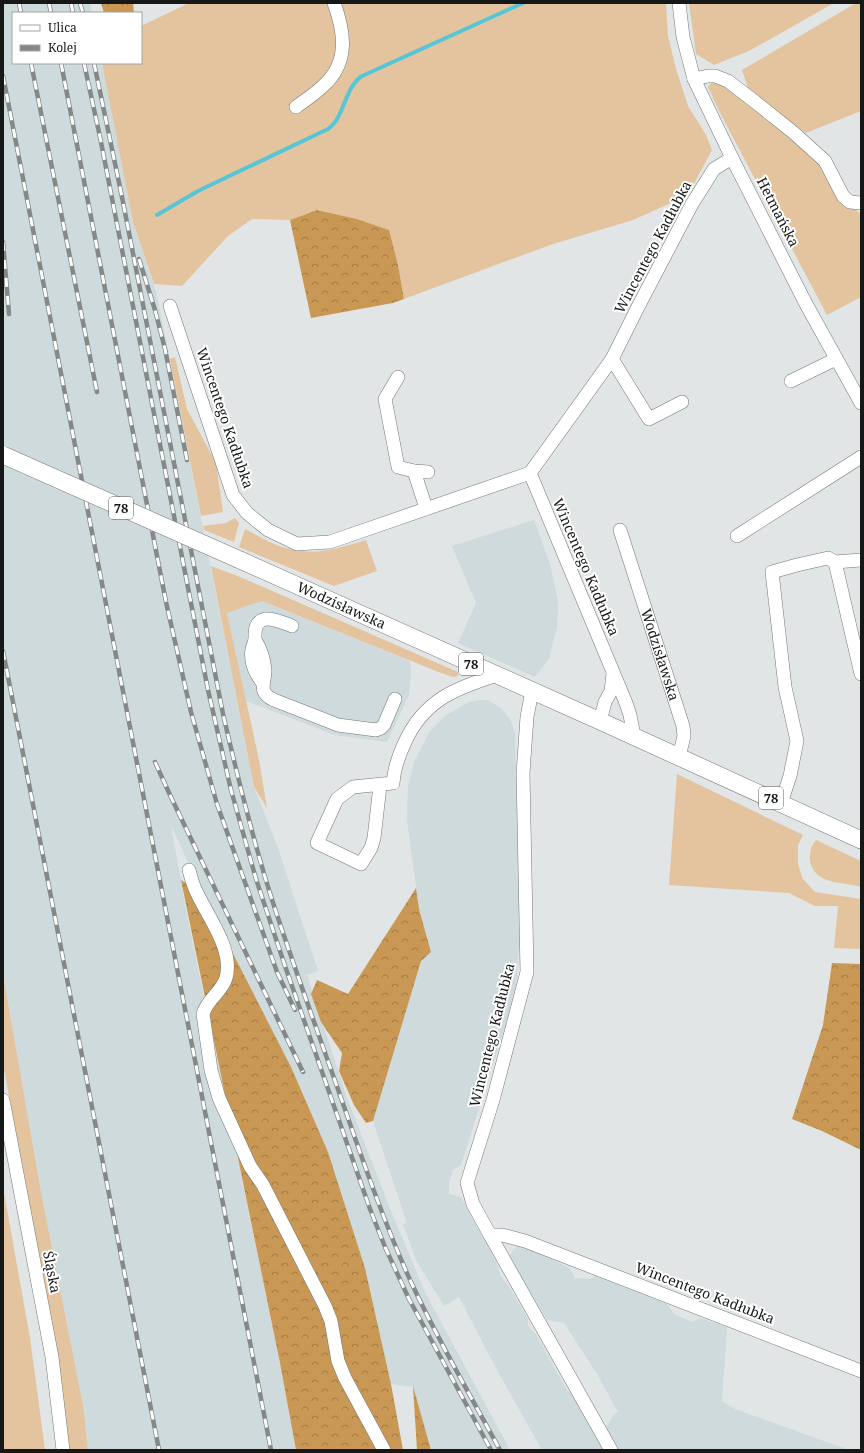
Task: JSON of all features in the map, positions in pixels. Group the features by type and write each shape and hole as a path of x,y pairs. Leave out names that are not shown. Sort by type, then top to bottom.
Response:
{"main road":[{"name":"Wodzisławska","path":"3,455 634,736 861,840"}],"street":[{"path":"296,107 325,85 338,67 342,52 343,37 340,19 334,3"},
{"name":"Hetmańska","path":"679,3 683,37 694,79 806,304 861,403"},
{"path":"694,79 716,76 728,82 754,101 794,133 825,161 843,196 850,202 861,202"},
{"name":"Wincentego Kadłubka","path":"170,306 233,495 247,513 268,530 297,544 330,542 530,473 612,359 692,204 714,169 732,158"},
{"path":"612,359 649,419 682,402"},
{"path":"791,381 836,359"},
{"path":"398,377 385,399 398,467 421,472 426,508"},
{"path":"738,536 861,457"},
{"name":"Wincentego Kadłubka","path":"530,473 630,715 634,736"},
{"name":"Wodzisławska","path":"620,530 683,726 684,736 679,757"},
{"path":"781,803 790,776 797,741 784,687 772,572 828,558 835,562 861,560"},
{"path":"835,562 861,674"},
{"path":"292,626 275,620 264,620 259,622 256,626 252,654 255,672 262,682 266,695 274,700 338,724 369,729 381,728 384,725 395,698"},
{"path":"600,721 605,702 611,691 613,674"},
{"path":"380,786 374,838 371,848 361,864 317,843 337,799 353,787 380,786 393,783 394,769 402,749 420,716 433,704 447,695 466,685 497,675"},
{"name":"Wincentego Kadłubka","path":"532,691 527,717 523,773 527,972 493,1100 467,1183 473,1204 611,1450"},
{"path":"189,870 196,892 221,941 227,968 226,978 223,985 205,1006 203,1014 210,1070 219,1098 250,1166 263,1185 325,1306 331,1321 338,1361 384,1450"},
{"name":"Śląska","path":"3,1100 52,1357 63,1450"},
{"name":"Wincentego Kadłubka","path":"490,1235 502,1235 525,1241 861,1371"}],"shaded area":[{"path":"3,3 90,3 92,12 12,12 12,64 102,64 133,222 157,295 254,787 277,845 318,971 307,975 347,1098 391,1211 425,1292 510,1450 431,1450 413,1387 391,1384 365,1268 328,1152 291,1067 202,893 171,825 187,915 280,1363 296,1450 88,1450 83,1405 41,1192 3,974"},
{"path":"189,3 666,3 668,36 676,69 688,106 706,135 712,150 690,191 673,202 633,220 553,244 404,299 398,265 388,230 357,219 317,210 290,220 252,219 228,236 182,286 154,284 133,222 102,64 142,64 142,26"},
{"path":"689,3 834,3 749,51 714,65 696,54"},
{"path":"856,3 861,3 861,111 806,133 749,91 742,70"},
{"path":"712,82 723,85 814,157 819,162 844,202 860,213 861,297 827,315 718,109 708,87"},
{"path":"175,357 187,409 216,463 223,512 201,516 170,359"},
{"path":"235,518 239,523 234,542 204,530 203,526 226,523"},
{"path":"534,520 550,564 558,601 557,627 549,659 535,677 458,643 476,603 452,546"},
{"path":"245,529 277,545 293,550 314,552 335,549 366,540 377,571 334,586 239,547"},
{"path":"211,566 240,577 458,672 458,676 453,677 441,673 262,601 227,613 259,760 267,808 254,787"},
{"path":"262,601 410,661 411,672 409,695 387,742 335,735 246,701 227,613"},
{"path":"478,700 488,700 501,708 511,721 515,734 520,945 518,952 516,992 461,1165 453,1170 449,1183 449,1194 461,1197 498,1265 500,1275 508,1285 528,1319 528,1326 537,1336 568,1392 579,1389 604,1426 607,1426 615,1413 618,1412 597,1374 564,1323 547,1320 509,1256 517,1246 523,1246 568,1267 575,1278 590,1279 595,1276 667,1304 674,1314 692,1322 700,1318 727,1327 722,1401 735,1409 849,1450 542,1450 498,1372 459,1297 444,1306 416,1260 403,1224 407,1223 373,1121 375,1110 421,961 424,956 431,951 419,909 407,820 408,786 414,762 430,731 446,715 467,703"},
{"path":"677,774 803,835 798,845 798,864 803,879 815,892 861,899 861,949 834,948 838,906 815,906 789,893 669,885"},
{"path":"816,840 861,861 861,887 830,881 817,874 810,860 810,852"},
{"path":"3,974 41,1192 83,1405 88,1450 69,1450 50,1311 3,1064"},
{"path":"3,1187 30,1338 45,1450 3,1450"}],"green space":[{"path":"101,3 133,3 134,12 104,12"},
{"path":"317,210 357,219 389,230 398,265 404,299 393,303 311,318 290,220"},
{"path":"181,880 202,893 291,1067 328,1152 365,1268 391,1384 403,1450 296,1450 280,1363"},
{"path":"416,888 419,909 431,952 421,961 373,1121 366,1123 354,1105 339,1071 342,1053 321,1022 311,994 317,980 348,994"},
{"path":"832,963 861,964 861,1150 822,1131 792,1119 823,1025"},
{"path":"413,1386 431,1450 417,1450"}],"waterway":[{"path":"157,215 198,191 328,129 334,124 338,117 351,88 362,76 523,3"}],"railway":[{"path":"19,3 21,12"},
{"path":"49,3 51,12"},
{"path":"71,3 73,12"},
{"path":"80,3 83,12"},
{"path":"31,64 97,392"},
{"path":"61,64 166,602 191,712 217,804 277,972 295,1010"},
{"path":"84,64 100,137 208,690 231,790 256,879 370,1209 385,1247 409,1299 491,1450"},
{"path":"94,64 122,197 223,714 260,861 275,909 361,1155 400,1257 432,1325 500,1450"},
{"path":"3,76 271,1450"},
{"path":"3,242 9,314"},
{"path":"139,259 155,310 165,349 187,460"},
{"path":"3,651 159,1450"},
{"path":"155,762 303,1072"}]}
